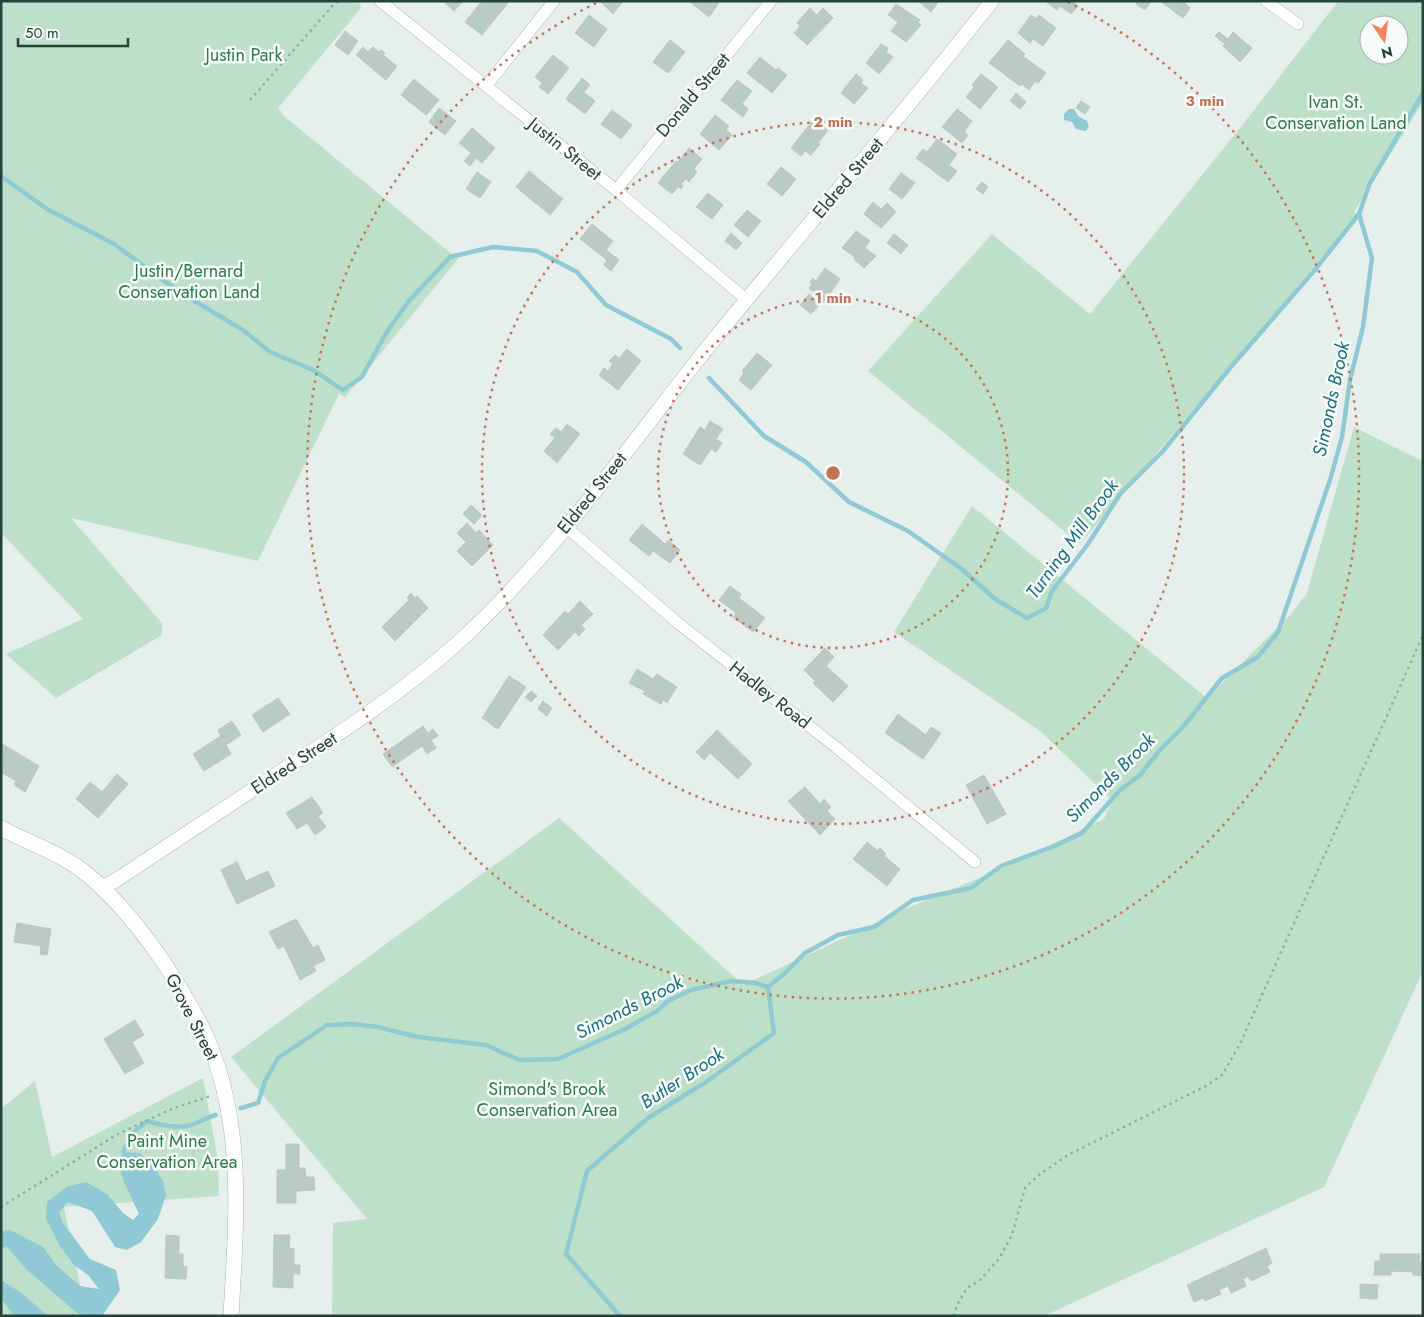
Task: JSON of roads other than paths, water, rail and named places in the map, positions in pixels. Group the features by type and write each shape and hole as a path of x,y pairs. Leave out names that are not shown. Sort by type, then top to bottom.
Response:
{"main road":[{"name":"Grove Street","path":"1,828 78,867 102,887 150,943 179,986 208,1041 219,1070 231,1127 236,1188 231,1316"}],"street":[{"name":"Justin Street","path":"380,1 616,190 747,300"},
{"path":"486,85 554,1"},
{"name":"Donald Street","path":"616,190 771,1"},
{"name":"Eldred Street","path":"102,887 113,882 329,741 411,682 463,638 494,608 566,527 747,300 939,70 992,1"},
{"path":"1266,1 1298,24"},
{"name":"Hadley Road","path":"566,527 678,623 837,748 975,862"}],"water":[{"path":"1069,109 1074,109 1078,116 1087,121 1089,127 1085,131 1076,129 1072,122 1064,120 1064,114"},
{"path":"123,1152 140,1153 155,1168 163,1181 166,1195 158,1219 141,1242 127,1250 115,1247 92,1211 68,1202 59,1213 63,1223 90,1259 116,1270 120,1290 102,1316 84,1316 76,1312 26,1269 7,1247 1,1248 1,1231 10,1230 43,1247 57,1266 80,1286 99,1289 88,1275 74,1265 60,1246 46,1219 47,1202 68,1186 86,1182 107,1194 123,1213 133,1220 139,1214 117,1162"},
{"path":"1,1280 20,1292 48,1316 14,1316 1,1298"}],"waterway":[{"name":"Simonds Brook","path":"241,1108 258,1103 265,1081 278,1058 327,1025 353,1024 378,1027 418,1037 486,1045 519,1060 558,1059 623,1030 657,1011 668,1001 691,990 732,981 755,983 768,987 805,953 838,935 874,927 913,900 971,888 1001,866 1057,845 1082,833 1120,790 1139,776 1160,750 1183,727 1222,678 1258,657 1278,632 1330,480 1342,437 1350,380 1363,327 1372,258 1359,214 1370,183 1423,93"},
{"name":"Turning Mill Brook","path":"1,176 47,209 114,244 181,293 243,330 270,352 313,370 343,390 362,377 386,333 408,302 450,257 493,247 537,251 577,272 606,305 671,339 680,348"},
{"name":"Turning Mill Brook","path":"709,378 764,436 806,462 849,502 908,531 963,570 995,599 1027,618 1046,608 1052,591 1088,544 1121,493 1163,451 1230,368 1314,271 1359,214"},
{"name":"Butler Brook","path":"620,1316 566,1254 587,1171 648,1118 706,1082 774,1033 768,987"},
{"name":"Simonds Brook","path":"126,1156 123,1152 134,1132 147,1121 179,1127 216,1115"}],"park label":[{"name":"Justin Park","path":"244,55"},
{"name":"Ivan St. Conservation Land","path":"1336,112"},
{"name":"Justin/Bernard Conservation Land","path":"189,281"},
{"name":"Simond's Brook Conservation Area","path":"547,1099"},
{"name":"Paint Mine Conservation Area","path":"167,1151"}]}
